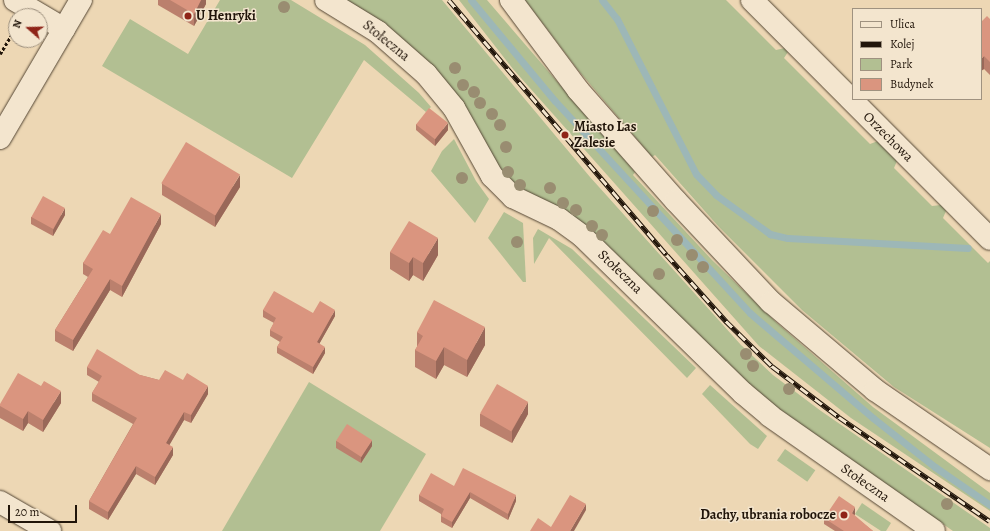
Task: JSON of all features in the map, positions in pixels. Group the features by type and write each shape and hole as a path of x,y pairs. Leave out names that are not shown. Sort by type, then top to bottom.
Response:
{"street":[{"path":"15,0 64,29"},
{"path":"0,138 81,0"},
{"name":"Stołeczna","path":"326,0 378,32 426,74 454,108 492,176 513,197 559,219 582,236 764,411 934,531"},
{"path":"511,0 578,90 676,201 771,302 875,390 990,469"},
{"name":"Orzechowa","path":"752,0 990,239"},
{"path":"0,502 50,531"}],"path":[{"path":"0,54 8,40"}],"green space":[{"path":"220,0 291,0 365,45 419,93 431,107 426,112 364,60 292,178 102,66 130,19 188,54"},
{"path":"347,0 442,0 590,177 741,345 773,375 821,411 990,528 990,531 953,531 774,406 504,176 465,105 446,82 378,20"},
{"path":"459,0 487,0 635,172 633,175 712,260 777,323 873,407 990,493 990,511 851,418 759,346 513,69"},
{"path":"525,0 726,0 776,50 785,48 788,52 784,58 870,144 878,141 897,161 894,168 932,206 941,205 946,211 943,218 988,263 990,261 990,448 894,387 802,310 719,227 655,155 652,157 578,70"},
{"path":"454,139 476,181 489,199 475,223 431,171 442,151"},
{"path":"504,212 523,223 526,282 523,282 488,238"},
{"path":"538,229 572,249 696,368 687,378 549,238 534,264 533,238"},
{"path":"309,382 426,454 380,531 222,531"},
{"path":"710,385 767,436 758,449 750,444 702,394"},
{"path":"785,449 815,470 807,482 777,460"},
{"path":"862,503 891,523 886,531 881,531 855,514"}],"building":[{"path":"170,0 201,0 194,14"},
{"path":"987,16 990,19 990,62 984,56 982,58 982,21"},
{"path":"429,108 448,123 435,139 416,125"},
{"path":"186,142 240,174 215,216 161,183"},
{"path":"43,196 65,208 53,229 31,217"},
{"path":"131,197 161,214 122,286 110,279 73,340 55,330 93,269 83,263 103,230 110,234"},
{"path":"409,221 438,238 423,263 413,257 409,263 390,252"},
{"path":"274,291 313,313 320,301 335,310 317,342 325,347 313,367 277,347 283,337 270,330 276,318 263,310"},
{"path":"434,300 485,327 467,360 444,347 436,361 415,350 423,336 417,332"},
{"path":"97,349 140,375 159,380 165,370 183,380 187,373 208,386 191,415 184,412 175,427 166,443 173,447 155,477 136,466 108,512 89,501 137,418 92,393 102,376 87,367"},
{"path":"18,373 41,386 44,381 61,391 43,420 28,411 23,419 0,406"},
{"path":"497,384 528,402 511,431 480,413"},
{"path":"347,424 372,440 361,457 336,441"},
{"path":"463,468 516,495 508,514 470,492 452,522 441,516 444,509 419,495 431,473 454,486"},
{"path":"570,495 586,504 570,531 530,531 538,518 551,527"},
{"path":"839,496 855,507 852,513 873,531 844,531 824,518"}],"waterway":[{"path":"471,0 555,101 750,313 873,418 935,467 990,505"},
{"path":"602,0 617,19 696,174 716,195 770,234 788,238 968,248"}],"railway":[{"path":"449,0 667,255 726,321 772,366 839,417 990,521"}],"place":[{"name":"U Henryki","path":"188,16"},
{"name":"Miasto Las Zalesie","path":"565,135"},
{"name":"Dachy, ubrania robocze","path":"844,515"}]}
